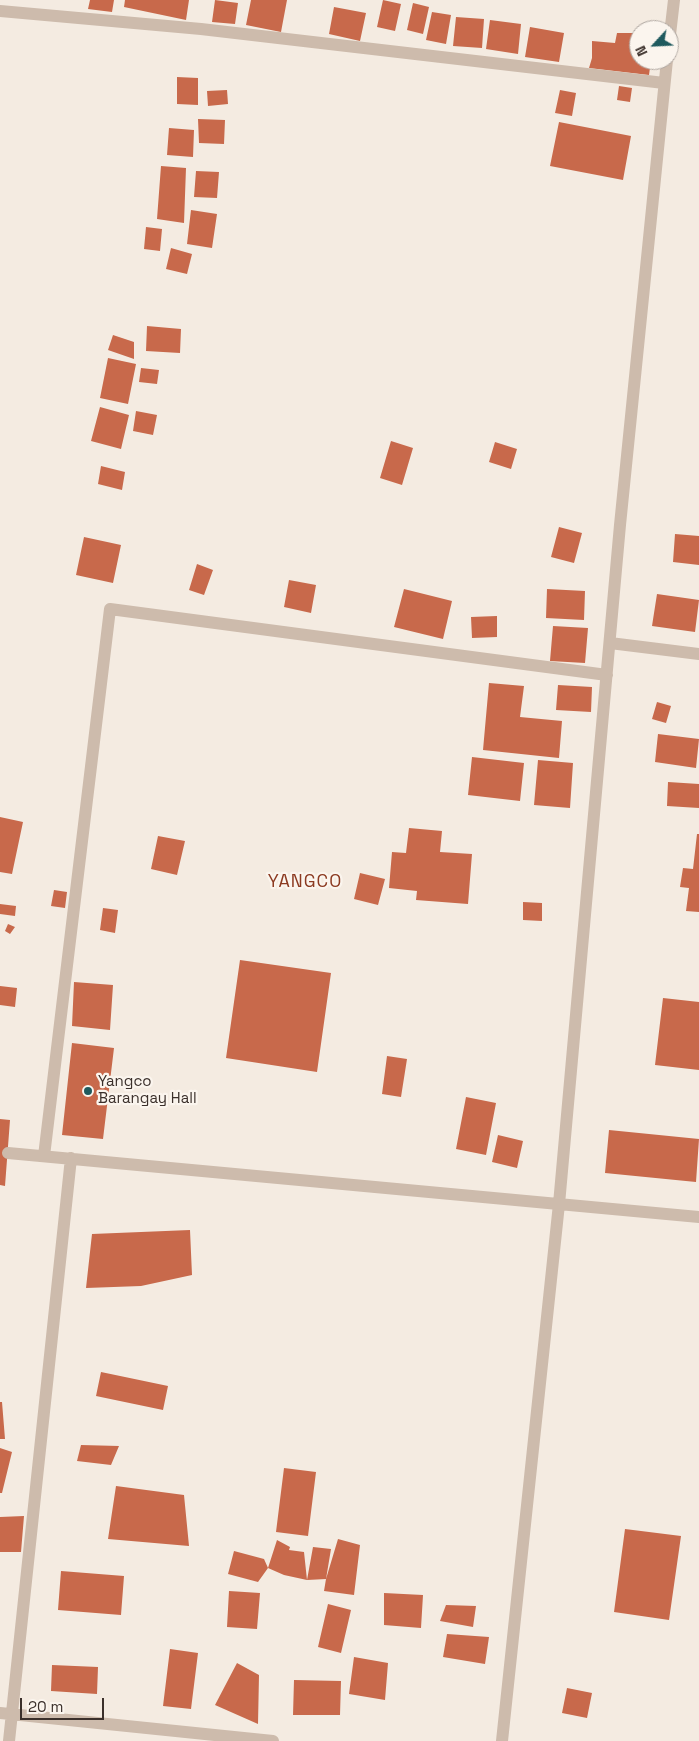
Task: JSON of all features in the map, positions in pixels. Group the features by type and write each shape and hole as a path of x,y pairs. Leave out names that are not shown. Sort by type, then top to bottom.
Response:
{"street":[{"path":"672,20 674,0"},
{"path":"0,10 201,29 664,83"},
{"path":"502,1741 559,1204 620,525 666,70"},
{"path":"44,1156 110,609 607,675"},
{"path":"610,643 699,654"},
{"path":"8,1153 699,1217"},
{"path":"8,1741 6,1713 71,1158"},
{"path":"6,1713 273,1741"}],"building":[{"path":"90,0 114,0 112,12 88,9"},
{"path":"125,0 189,0 186,20 124,7"},
{"path":"215,0 238,3 235,24 212,22"},
{"path":"251,0 287,0 281,32 246,25"},
{"path":"383,0 401,4 395,31 377,27"},
{"path":"413,3 429,7 423,34 407,30"},
{"path":"334,7 366,13 360,41 329,34"},
{"path":"432,12 451,15 446,44 426,40"},
{"path":"456,17 484,19 482,48 453,46"},
{"path":"490,20 521,24 518,54 486,49"},
{"path":"530,27 564,33 559,62 525,57"},
{"path":"617,33 629,33 629,70 650,70 649,75 589,68 592,58 592,41 615,43"},
{"path":"177,77 198,78 198,105 177,104"},
{"path":"619,86 632,88 630,102 617,100"},
{"path":"227,90 228,104 208,106 207,91"},
{"path":"560,90 576,93 572,116 555,113"},
{"path":"198,119 225,120 224,144 199,143"},
{"path":"559,122 631,136 623,180 550,166"},
{"path":"169,128 194,130 193,157 167,155"},
{"path":"161,166 186,168 184,223 157,219"},
{"path":"196,171 219,172 217,198 194,197"},
{"path":"191,210 217,214 212,248 187,244"},
{"path":"146,227 162,229 160,251 144,249"},
{"path":"171,248 192,254 187,274 166,269"},
{"path":"147,326 181,329 180,353 146,351"},
{"path":"113,335 134,342 134,359 108,350"},
{"path":"108,358 136,364 128,404 100,398"},
{"path":"141,368 159,370 157,384 139,382"},
{"path":"100,407 129,415 121,449 91,441"},
{"path":"136,411 157,415 153,435 133,431"},
{"path":"391,441 413,448 402,485 380,478"},
{"path":"495,442 517,449 511,469 489,462"},
{"path":"101,466 125,472 122,490 98,484"},
{"path":"559,527 582,533 574,563 551,557"},
{"path":"675,534 699,536 699,565 673,562"},
{"path":"84,537 121,545 113,583 76,575"},
{"path":"197,564 213,570 204,595 189,590"},
{"path":"289,580 316,585 311,613 284,607"},
{"path":"404,589 452,601 443,639 394,627"},
{"path":"547,589 585,591 584,620 546,618"},
{"path":"657,594 699,600 695,632 652,626"},
{"path":"497,616 497,637 472,638 471,617"},
{"path":"553,626 588,628 585,663 550,661"},
{"path":"489,683 524,686 520,717 562,721 559,758 483,750"},
{"path":"558,685 592,687 591,712 556,710"},
{"path":"657,702 671,706 666,723 652,719"},
{"path":"658,734 699,739 696,768 655,762"},
{"path":"472,757 524,763 520,801 468,795"},
{"path":"538,760 573,763 570,808 534,805"},
{"path":"668,782 699,784 699,808 667,806"},
{"path":"0,817 23,822 12,874 0,872"},
{"path":"409,828 442,831 440,852 472,854 468,904 416,900 417,891 389,888 392,852 406,853"},
{"path":"697,834 699,834 699,912 686,911 689,888 680,887 683,868 693,869"},
{"path":"158,836 185,841 177,875 151,869"},
{"path":"360,873 385,879 378,905 354,899"},
{"path":"54,890 67,892 65,908 51,906"},
{"path":"523,902 542,903 542,921 523,920"},
{"path":"0,904 16,906 15,916 0,914"},
{"path":"103,908 118,910 115,933 100,930"},
{"path":"8,924 15,927 10,934 5,931"},
{"path":"240,960 331,973 317,1072 226,1058"},
{"path":"74,982 113,985 110,1030 72,1026"},
{"path":"0,986 17,988 15,1007 0,1005"},
{"path":"663,998 699,1002 699,1070 655,1065"},
{"name":"Yangco Barangay Hall","path":"72,1043 114,1048 103,1139 62,1135"},
{"path":"387,1056 407,1059 401,1097 382,1094"},
{"path":"466,1097 496,1103 486,1155 456,1149"},
{"path":"0,1119 10,1120 5,1186 0,1185"},
{"path":"609,1130 699,1139 696,1182 605,1173"},
{"path":"498,1135 523,1141 517,1168 492,1162"},
{"path":"190,1230 192,1275 141,1286 86,1288 92,1234"},
{"path":"101,1372 168,1386 163,1410 96,1396"},
{"path":"0,1402 2,1402 5,1439 0,1439"},
{"path":"81,1445 119,1446 111,1465 77,1461"},
{"path":"0,1448 12,1452 2,1493 0,1493"},
{"path":"284,1468 316,1472 308,1536 276,1532"},
{"path":"116,1486 184,1495 189,1546 108,1539"},
{"path":"24,1516 21,1552 0,1552 0,1517"},
{"path":"625,1529 681,1536 669,1620 614,1612"},
{"path":"338,1539 360,1545 354,1595 324,1591"},
{"path":"277,1540 290,1547 289,1550 304,1552 307,1580 284,1575 268,1568"},
{"path":"313,1547 331,1549 326,1579 307,1580"},
{"path":"234,1551 264,1559 268,1568 258,1582 228,1574"},
{"path":"61,1571 124,1576 121,1615 58,1610"},
{"path":"229,1591 260,1593 257,1629 227,1627"},
{"path":"384,1593 423,1595 421,1628 384,1625"},
{"path":"328,1604 351,1610 341,1653 318,1647"},
{"path":"446,1605 476,1606 473,1627 440,1621"},
{"path":"447,1634 489,1637 485,1664 443,1657"},
{"path":"170,1649 198,1653 191,1709 163,1706"},
{"path":"354,1657 388,1663 385,1700 349,1694"},
{"path":"237,1663 259,1675 258,1724 215,1705"},
{"path":"52,1665 98,1667 97,1694 51,1691"},
{"path":"294,1680 341,1681 340,1715 293,1715"},
{"path":"567,1688 592,1693 587,1718 562,1713"}],"place":[{"name":"Yangco Barangay Hall","path":"88,1091"}],"district":[{"name":"YANGCO","path":"305,882"}]}
